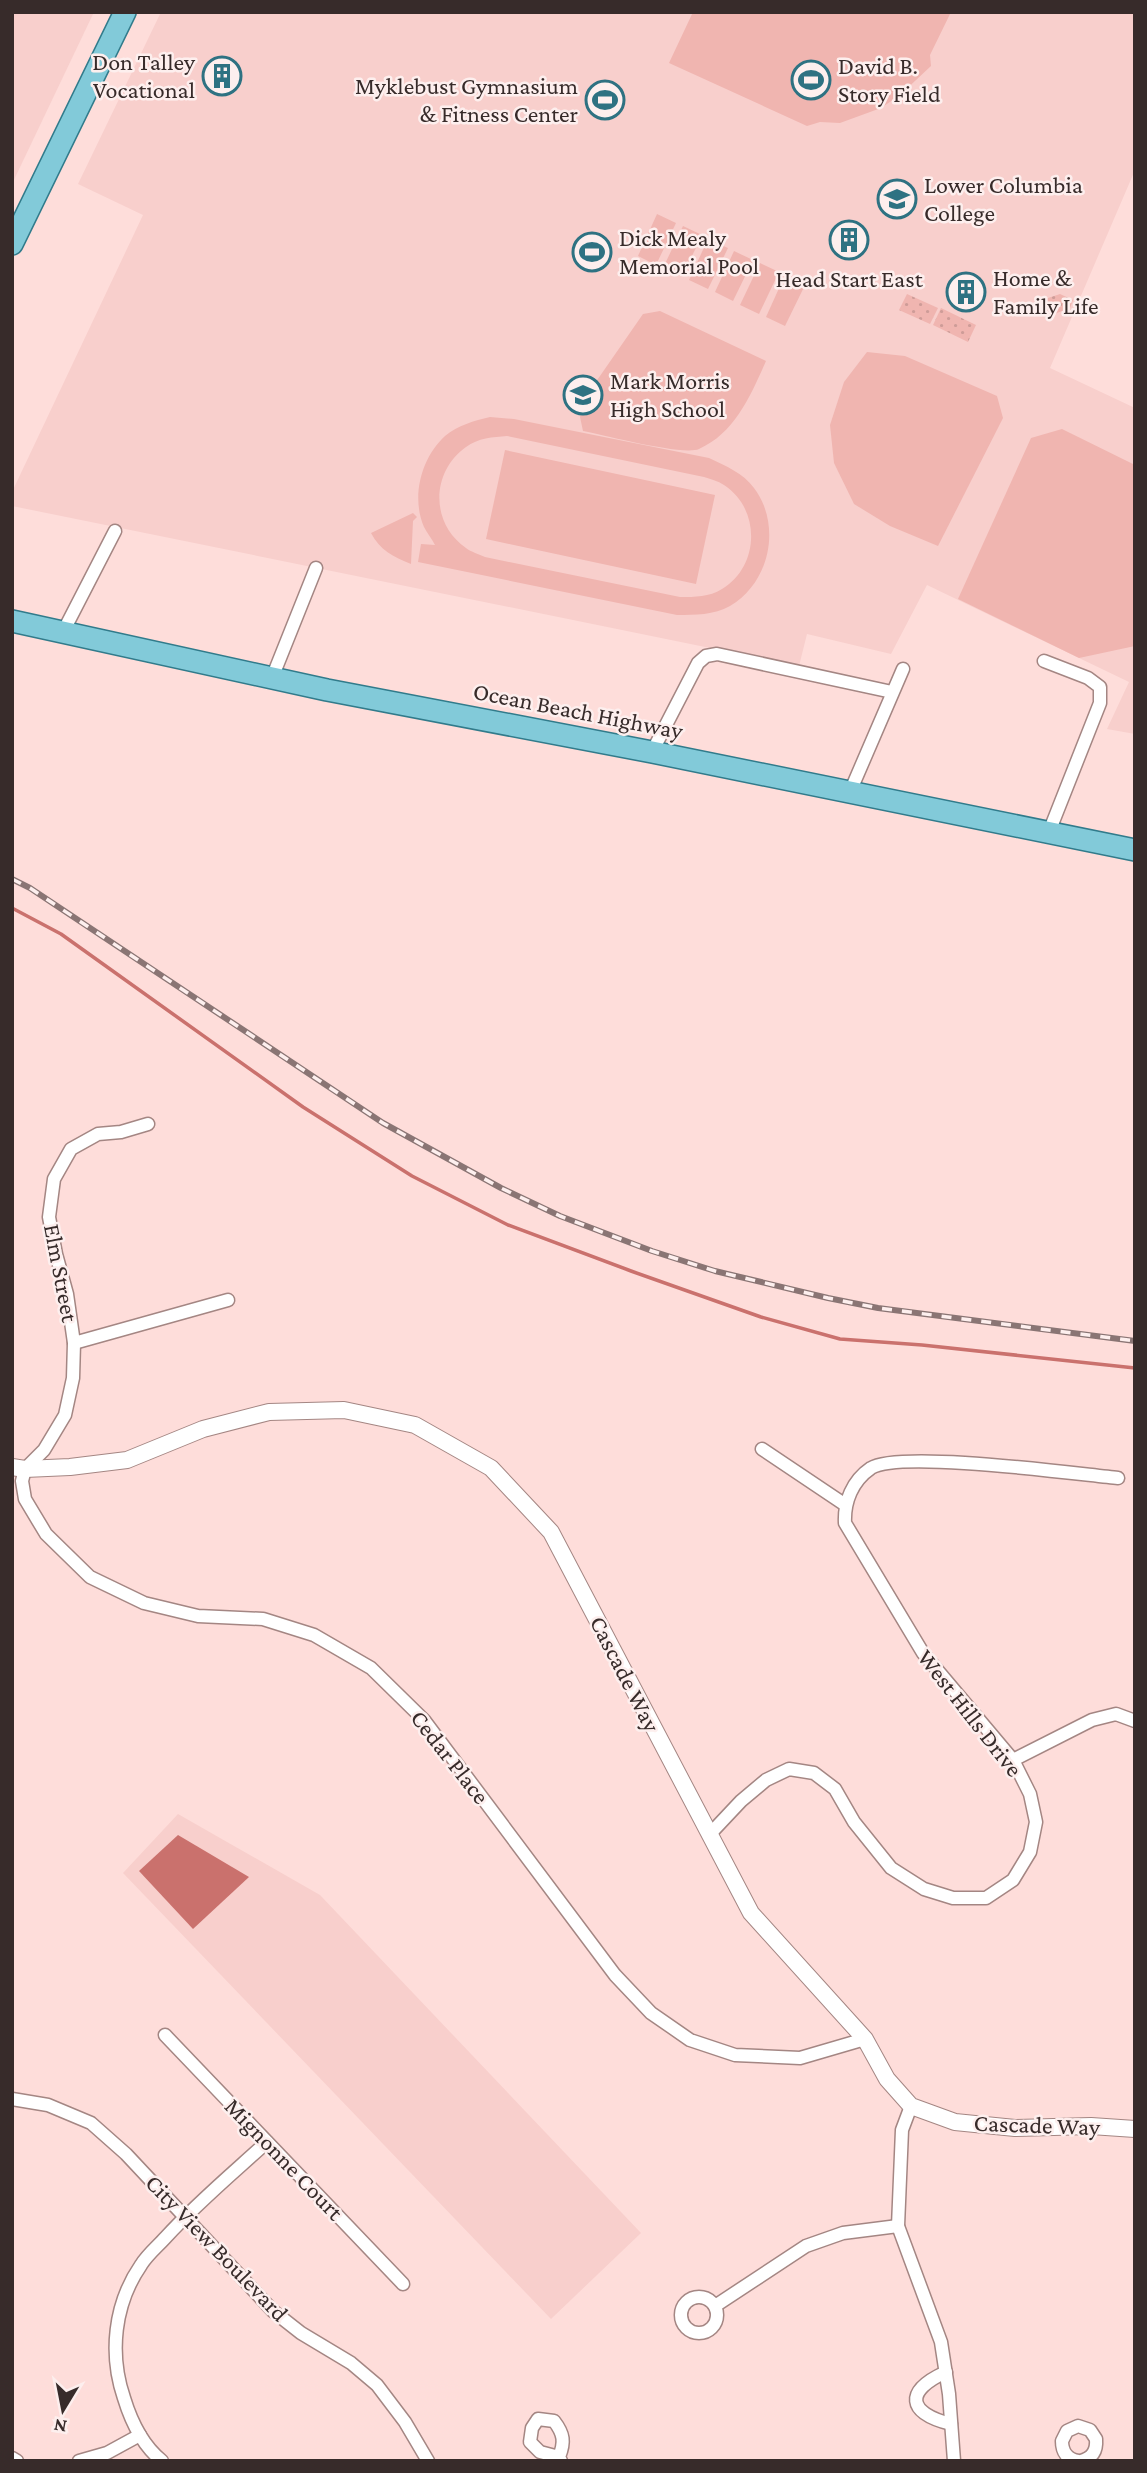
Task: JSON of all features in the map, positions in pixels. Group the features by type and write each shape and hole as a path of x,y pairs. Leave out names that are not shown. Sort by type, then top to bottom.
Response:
{"main road":[{"path":"12,244 125,12"},
{"name":"Ocean Beach Highway","path":"12,621 272,678 1135,850"}],"street":[{"path":"64,632 115,531"},
{"path":"272,678 316,568"},
{"path":"652,752 698,663 706,656 717,654 892,692"},
{"path":"1044,661 1088,678 1100,688 1100,703 1049,832"},
{"path":"850,792 903,669"},
{"name":"Elm Street","path":"19,1468 44,1450 65,1415 73,1378 74,1343 67,1294 49,1217 54,1179 71,1149 98,1135 148,1124"},
{"path":"74,1343 228,1300"},
{"name":"Cascade Way","path":"19,1468 70,1467 127,1460 203,1429 269,1412 344,1410 415,1425 491,1468 551,1532 751,1913 865,2039 887,2079 911,2106 956,2122 1015,2128 1091,2126 1135,2129"},
{"path":"762,1450 844,1504 857,1482 873,1467 908,1461 1118,1478"},
{"name":"Cedar Place","path":"19,1468 25,1499 46,1534 90,1577 144,1603 198,1616 263,1619 314,1635 371,1668 424,1720 615,1975 651,2013 690,2040 736,2055 800,2058 865,2039"},
{"name":"West Hills Drive","path":"709,1835 741,1801 766,1780 789,1769 814,1773 835,1789 854,1822 891,1868 924,1889 953,1898 986,1898 1013,1880 1031,1852 1036,1822 1030,1794 1013,1760 923,1653 845,1523 844,1504"},
{"path":"1013,1760 1092,1720 1116,1714 1135,1721"},
{"name":"Mignonne Court","path":"164,2035 402,2284"},
{"name":"City View Boulevard","path":"12,2099 48,2105 91,2123 126,2154 273,2311 301,2333 351,2363 377,2385 405,2422 428,2461"},
{"path":"911,2106 902,2130 898,2226 941,2342 954,2461"},
{"path":"162,2461 152,2453 131,2421 119,2385 114,2341 123,2302 141,2265 186,2216 267,2142"},
{"path":"715,2306 806,2246 843,2233 898,2226"},
{"path":"946,2372 927,2380 919,2388 917,2402 920,2412 931,2419 951,2424"},
{"path":"79,2461 107,2452 140,2435"},
{"path":"12,2458 18,2461"}],"shaded area":[{"path":"12,12 94,12 12,184"},
{"name":"Mark Morris High School","path":"161,12 1135,12 1135,170 1050,368 1135,408 1135,734 1107,729 1129,682 927,585 891,654 807,634 799,666 12,506 12,492 143,215 78,184"},
{"name":"David B. Story Field","path":"693,12 951,12 930,55 931,66 900,95 881,108 840,123 820,122 807,126 669,63"},
{"path":"657,214 676,223 656,265 638,256"},
{"path":"683,226 702,235 682,277 663,268"},
{"path":"708,239 728,248 708,289 689,280"},
{"path":"734,251 753,260 733,301 715,292"},
{"path":"760,263 779,272 759,314 740,305"},
{"path":"785,275 805,285 785,326 766,317"},
{"path":"907,294 938,308 930,324 899,310"},
{"path":"1060,294 1073,300 1070,308 1049,316 1043,306 1045,299"},
{"path":"941,308 976,325 968,342 933,325"},
{"path":"660,311 766,361 748,400 732,423 712,442 699,449 677,450 583,431 580,417 584,399 643,314"},
{"path":"867,352 905,356 997,396 1003,418 938,546 890,526 854,504 834,463 830,425 844,382"},
{"path":"490,417 514,419 709,458 734,470 754,488 768,519 768,552 755,583 744,596 724,609 704,614 677,615 418,562 421,544 435,545 424,527 418,503 424,467 437,445 450,432","holes":["502,436 704,477 722,484 736,495 745,508 751,537 744,566 735,579 717,592 696,597 680,597 485,557 454,538 441,512 439,498 441,483 454,457 476,442"]},
{"path":"1062,429 1135,465 1135,646 1079,658 958,599 1031,438"},
{"path":"505,450 715,495 696,584 486,539"},
{"path":"413,513 417,517 413,521 411,564 388,552 371,533"},
{"path":"178,1814 320,1895 641,2233 551,2319 123,1873"},
{"path":"178,1835 249,1877 193,1929 139,1871"}],"waterway":[{"path":"12,908 61,934 303,1107 412,1176 508,1225 761,1317 840,1339 1135,1368"}],"railway":[{"path":"12,879 30,888 383,1123 501,1188 560,1216 652,1251 715,1271 828,1298 878,1308 1135,1341"}],"place":[{"name":"Don Talley Vocational","path":"222,76"},
{"name":"David B. Story Field","path":"811,80"},
{"name":"Myklebust Gymnasium & Fitness Center","path":"605,100"},
{"name":"Lower Columbia College","path":"897,199"},
{"name":"Head Start East","path":"849,240"},
{"name":"Dick Mealy Memorial Pool","path":"592,252"},
{"name":"Home & Family Life","path":"966,292"},
{"name":"Mark Morris High School","path":"583,395"}]}
